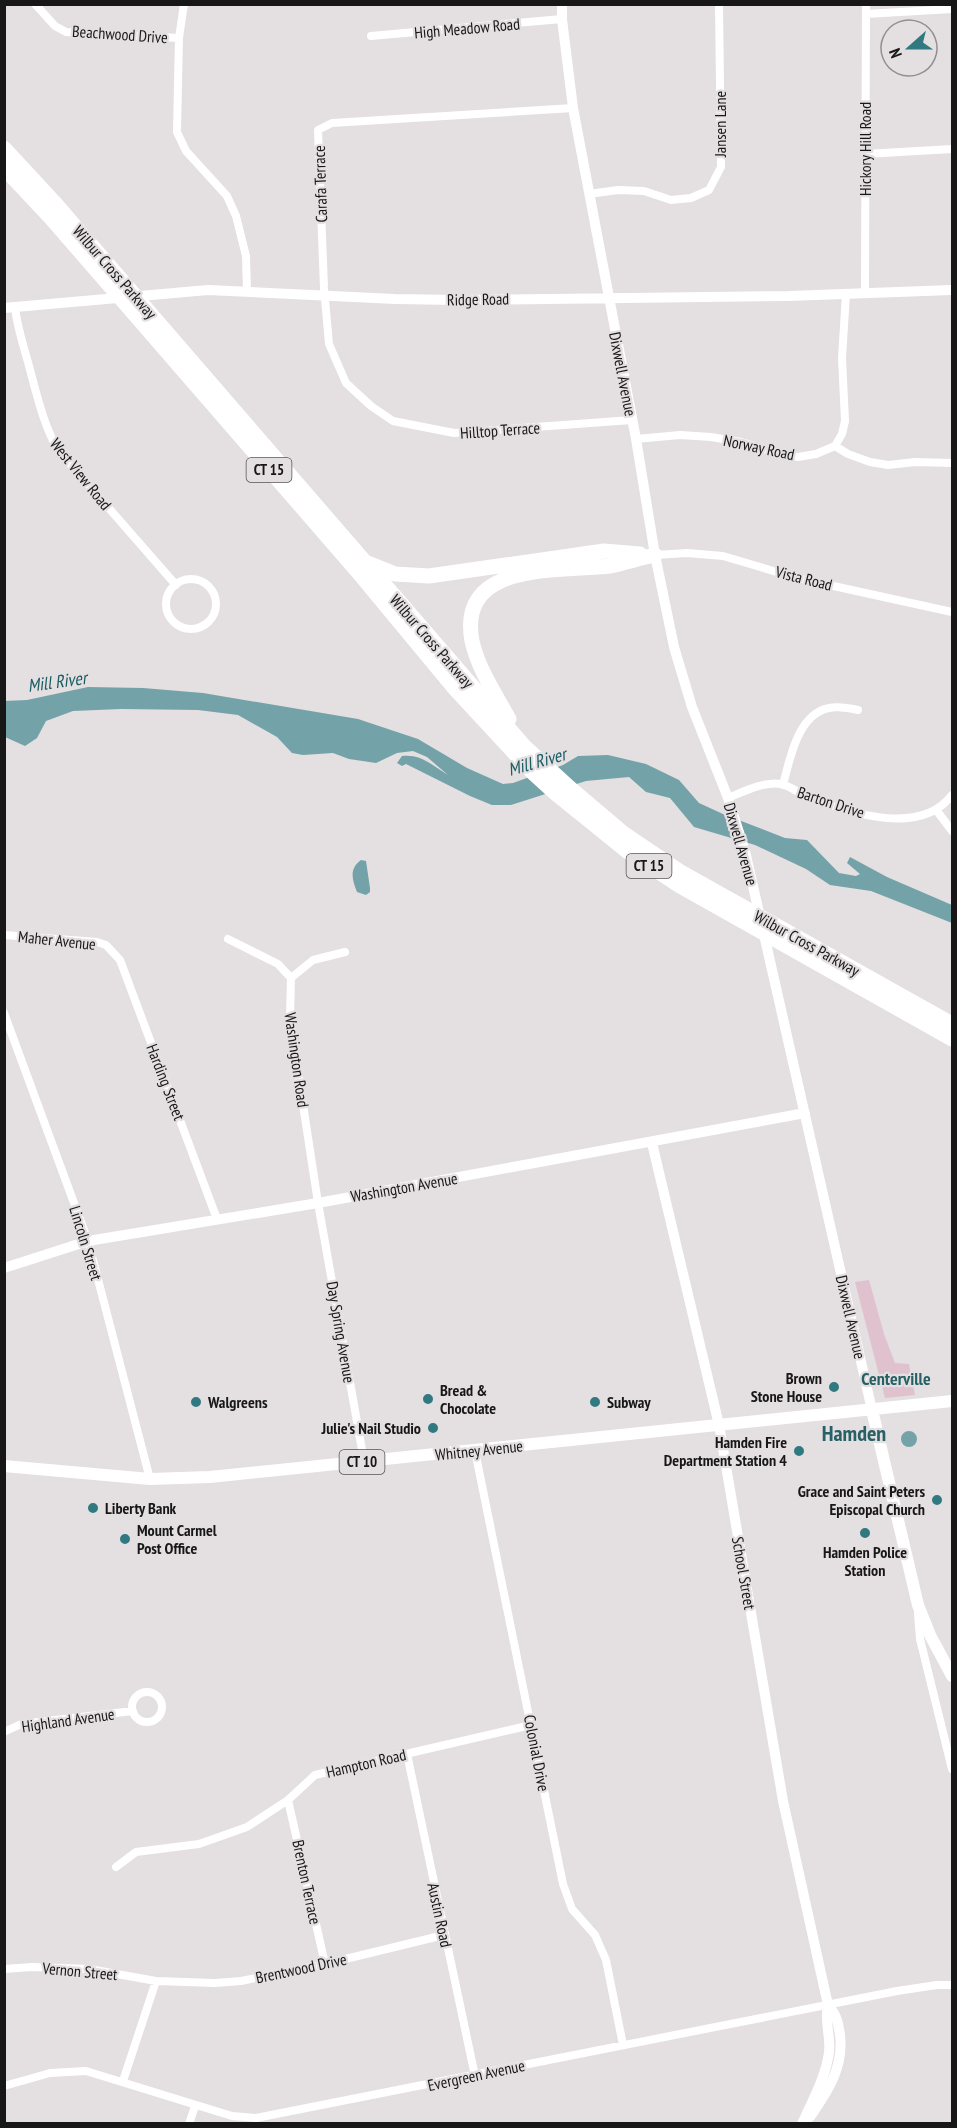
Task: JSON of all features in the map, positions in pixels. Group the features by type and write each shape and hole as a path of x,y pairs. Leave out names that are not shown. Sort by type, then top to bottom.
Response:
{"highway":[{"name":"Wilbur Cross Parkway","path":"4,148 54,202 524,746 623,832 679,871 952,1024"},
{"name":"Wilbur Cross Parkway","path":"4,168 51,218 358,572 455,689 532,772 628,852 680,886 952,1039"},
{"path":"363,561 395,574 429,576 604,552 655,555"},
{"path":"524,746 491,687 472,640 471,616 479,598 493,584 530,572 612,565 655,555"}],"main road":[{"name":"Dixwell Avenue","path":"562,4 573,108 636,439 655,555 681,672 743,845 918,1605 930,1635 952,1676"},
{"name":"Ridge Road","path":"10,308 208,290 425,299 865,294 952,290"},
{"name":"Washington Avenue","path":"4,1268 88,1241 318,1203 805,1113"},
{"name":"School Street","path":"652,1143 719,1425 783,1801 828,2006 825,2018 830,2046 826,2068 804,2124"},
{"name":"Whitney Avenue","path":"4,1466 150,1479 210,1477 952,1401"}],"street":[{"name":"Beachwood Drive","path":"35,4 56,26 66,32 179,38"},
{"name":"Beachwood Drive","path":"184,4 179,38 177,132 186,151 227,196 236,216 246,256 247,291"},
{"name":"Jansen Lane","path":"589,194 618,190 644,191 671,200 691,198 709,190 721,167 719,4"},
{"name":"Hickory Hill Road","path":"865,294 867,4"},
{"path":"866,14 952,9"},
{"name":"High Meadow Road","path":"371,36 562,19"},
{"name":"Carafa Terrace","path":"346,383 329,344 324,296 318,130 332,123 573,108"},
{"path":"865,154 952,149"},
{"path":"846,294 842,358 846,421 835,446 848,454 870,462 888,465 915,462 952,463"},
{"name":"West View Road","path":"10,308 18,326 40,407 58,450 176,585"},
{"name":"Hilltop Terrace","path":"346,383 370,406 393,421 454,433 632,420"},
{"name":"Norway Road","path":"636,439 680,435 711,437 741,442 798,457 835,446"},
{"name":"Vista Road","path":"655,555 687,553 723,556 797,578 952,612"},
{"path":"195,579 208,585 213,591 216,608 211,620 205,625 191,629 171,619 166,604 171,590 176,585 182,581 195,579"},
{"path":"783,784 802,728 816,712 829,708 858,710"},
{"name":"Barton Drive","path":"728,798 772,784 783,784 809,798 878,817 901,819 936,811"},
{"path":"952,795 936,811 952,831"},
{"name":"Maher Avenue","path":"4,935 97,942 109,948"},
{"path":"228,939 278,964 291,978 313,960 345,952"},
{"name":"Harding Street","path":"109,948 120,960 217,1219"},
{"name":"Washington Road","path":"291,978 290,1019 318,1203"},
{"name":"Lincoln Street","path":"4,1013 88,1241 150,1479"},
{"name":"Day Spring Avenue","path":"318,1203 364,1461"},
{"name":"Colonial Drive","path":"475,1451 563,1884 572,1909 595,1935 606,1959 623,2045"},
{"path":"918,1605 920,1639 952,1769"},
{"name":"Highland Avenue","path":"4,1732 21,1724 133,1711"},
{"name":"Hampton Road","path":"116,1867 136,1852 199,1844 247,1827 288,1800 315,1775 531,1725"},
{"path":"947,1745 952,1729"},
{"name":"Austin Road","path":"407,1754 475,2076"},
{"name":"Brenton Terrace","path":"288,1800 325,1964"},
{"name":"Brentwood Drive","path":"156,1981 215,1983 241,1981 325,1964 444,1935"},
{"name":"Vernon Street","path":"4,1969 32,1967 89,1969 156,1981"},
{"path":"123,2081 156,1981"},
{"name":"Evergreen Avenue","path":"4,2086 50,2073 86,2071 195,2106 232,2116 255,2118 919,1987 952,1985"},
{"path":"189,2124 195,2106"}],"shaded area":[{"path":"869,1280 884,1334 895,1363 909,1364 915,1395 885,1398 855,1282"}],"water":[{"path":"88,687 143,688 203,693 358,719 418,739 467,768 503,784 513,783 563,765 578,756 608,755 646,764 679,780 699,803 785,838 807,840 839,873 856,876 860,874 847,863 850,857 887,877 952,905 952,923 871,891 830,885 806,869 755,845 694,827 670,798 646,792 629,777 586,781 511,805 492,805 406,764 402,766 397,763 402,756 415,757 448,775 427,757 413,751 397,753 376,763 349,759 333,753 303,755 292,753 277,737 238,715 198,710 73,711 46,721 37,738 25,746 5,737 4,701 27,700"},
{"path":"361,860 366,861 370,888 370,892 366,895 357,892 353,879 353,871"},
{"path":"909,1431 915,1433 917,1439 915,1445 909,1447 903,1445 901,1439 903,1433"}],"place":[{"name":"Brown Stone House","path":"834,1387"},
{"name":"Bread & Chocolate","path":"428,1399"},
{"name":"Walgreens","path":"196,1402"},
{"name":"Subway","path":"595,1402"},
{"name":"Julie's Nail Studio","path":"433,1428"},
{"name":"Hamden Fire Department Station 4","path":"799,1451"},
{"name":"Grace and Saint Peters Episcopal Church","path":"937,1500"},
{"name":"Liberty Bank","path":"93,1508"},
{"name":"Hamden Police Station","path":"865,1533"},
{"name":"Mount Carmel Post Office","path":"125,1539"}],"district":[{"name":"Centerville","path":"896,1379"},
{"name":"Hamden","path":"854,1433"}],"water label":[{"name":"Mill River","path":"57,682"},
{"name":"Mill River","path":"537,762"}]}
